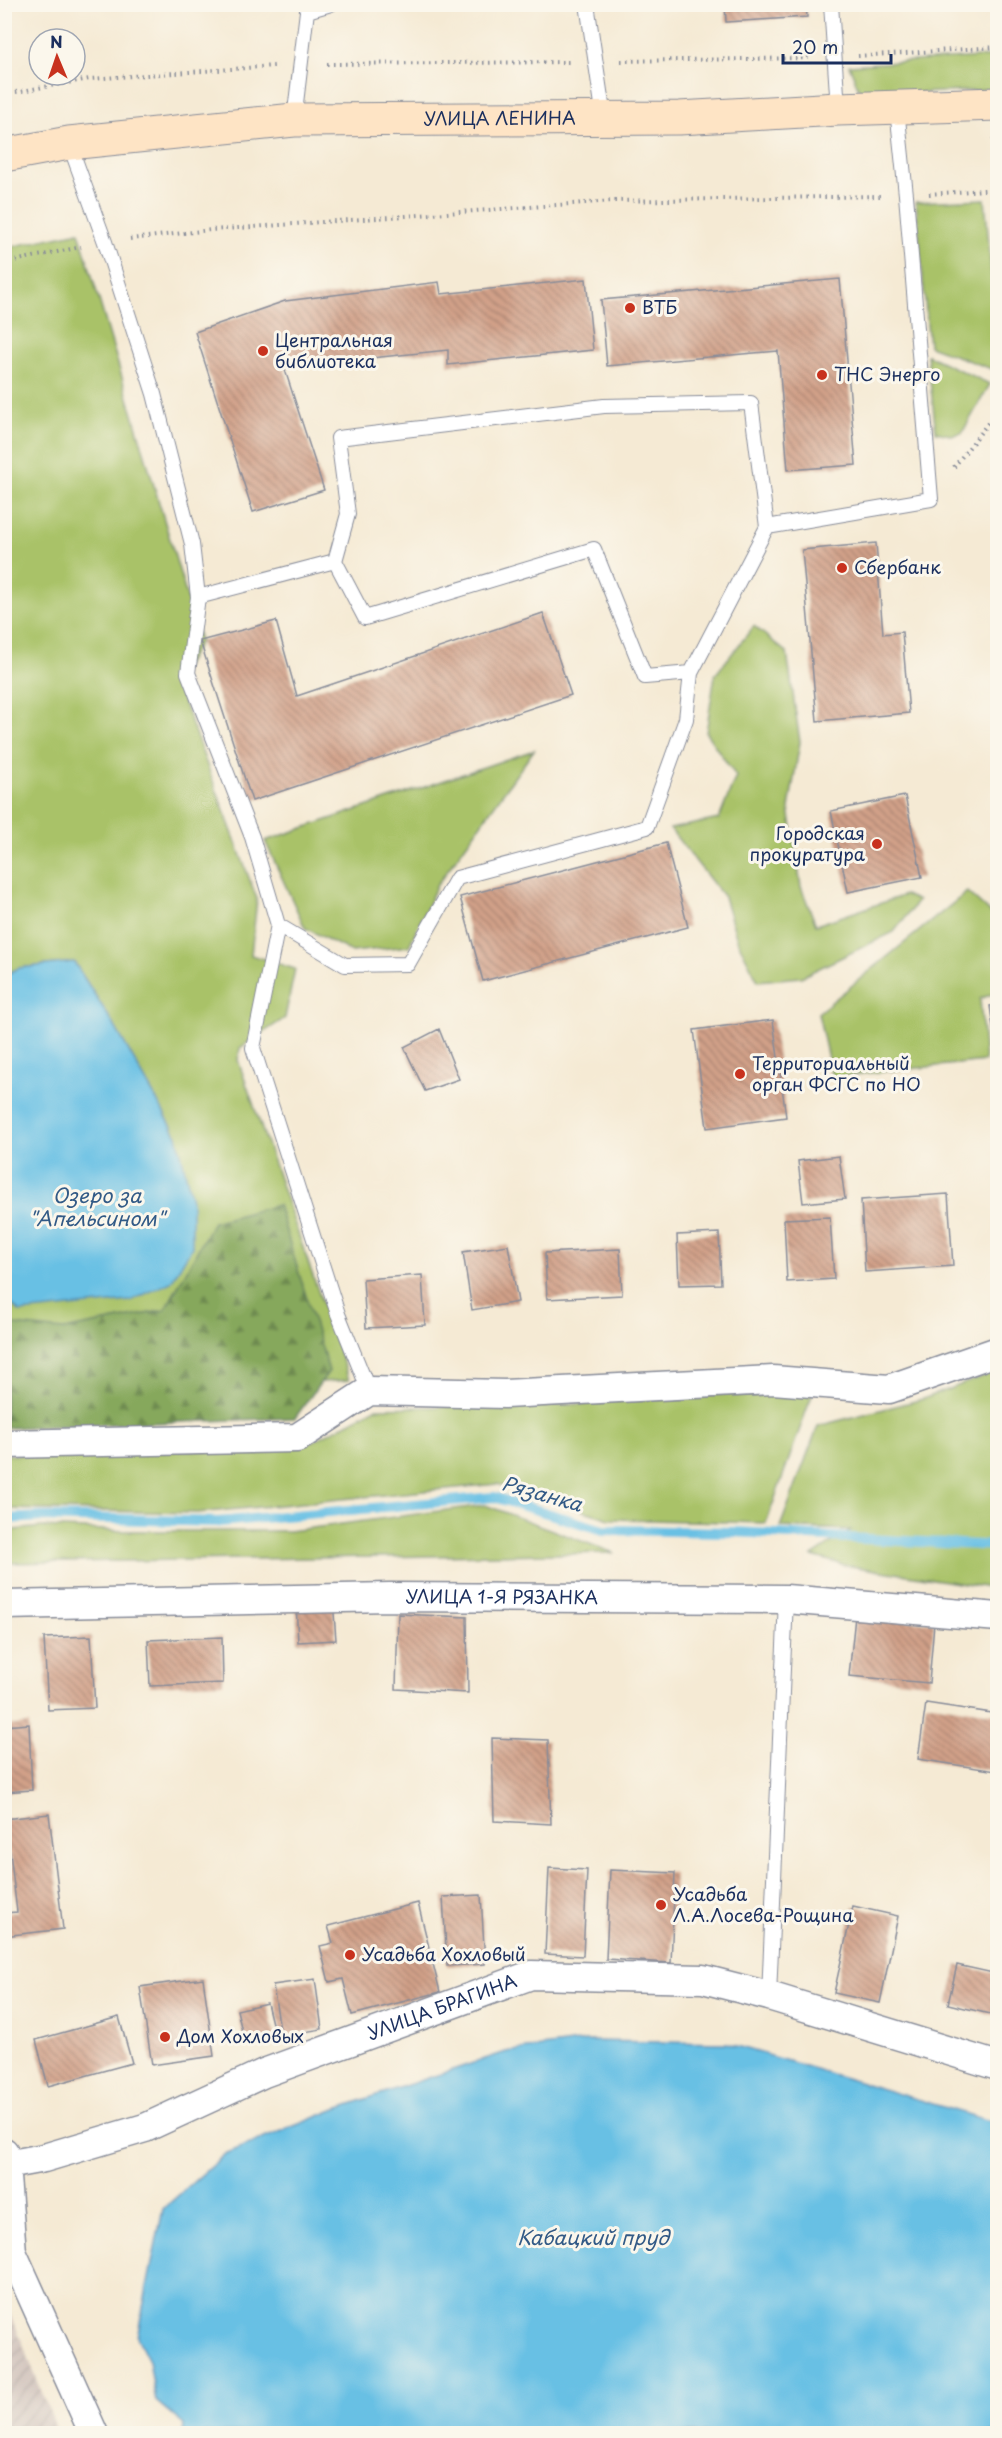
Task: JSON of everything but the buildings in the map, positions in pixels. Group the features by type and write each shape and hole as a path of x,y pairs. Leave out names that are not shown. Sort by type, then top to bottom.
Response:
{"main road":[{"name":"УЛИЦА ЛЕНИНА","path":"4,155 69,143 294,120 679,118 838,109 897,109 998,104"}],"street":[{"path":"4,1444 297,1438 369,1391 505,1394 773,1380 889,1389 998,1351"},
{"name":"УЛИЦА 1-Я РЯЗАНКА","path":"4,1605 390,1597 786,1599 998,1617"},
{"name":"УЛИЦА БРАГИНА","path":"94,2433 12,2252 5,2158 44,2158 145,2128 264,2073 531,1975 703,1979 769,1996 998,2066"}],"lane":[{"path":"294,120 308,8 331,4"},
{"path":"586,4 604,118"},
{"path":"831,4 838,109"},
{"path":"767,527 931,499 897,109"},
{"path":"69,143 105,242 154,394 192,544 198,597 188,673 252,837 278,925 253,1048 338,1314 369,1391"},
{"path":"278,925 345,965 408,964 457,878 647,827 686,718 691,673 767,527 751,403 604,405 338,438 348,514 335,561 365,618 594,549 645,677 691,673"},
{"path":"198,597 335,561"},
{"path":"769,1996 786,1599"}],"path":[{"path":"4,94 90,79 301,64 835,58 998,47"},
{"path":"4,263 105,242 212,230 613,201 906,195 998,189"},
{"path":"931,499 998,410"}],"shaded area":[{"path":"5,2299 58,2433 5,2433"}],"green space":[{"path":"997,56 997,90 861,95 849,65"},
{"path":"985,199 997,339 997,371 929,346 916,202"},
{"path":"79,232 200,641 176,682 257,899 251,955 295,969 285,1018 240,1048 238,1060 349,1380 5,1405 4,1297 20,1312 177,1136 114,1025 74,962 19,968 5,975 5,248"},
{"path":"927,355 990,384 962,433 950,435 936,432"},
{"path":"754,626 787,653 800,742 789,808 801,887 816,925 905,895 918,901 894,932 801,977 758,981 738,942 724,897 670,829 719,819 736,776 706,733 715,675"},
{"path":"534,750 437,885 409,946 352,952 305,928 265,841"},
{"path":"967,892 997,919 997,992 980,999 985,1061 832,1077 818,1013"},
{"path":"278,1205 329,1371 295,1418 5,1428 5,1324 64,1330 165,1310 213,1222"},
{"path":"997,1371 997,1589 844,1565 812,1556 851,1530 780,1527 818,1426 923,1399"},
{"path":"769,1380 812,1395 766,1523 610,1519 497,1484 197,1513 5,1509 5,1455 302,1447 376,1408 584,1404"},
{"path":"485,1505 614,1553 5,1563 5,1531 42,1527 124,1531 289,1531"}],"water":[{"name":"Озеро за \"Апельсином\"","path":"74,962 114,1025 177,1136 192,1201 192,1247 171,1282 130,1301 20,1312 4,1297 5,975 19,968"},
{"name":"Кабацкий пруд","path":"586,2041 727,2043 997,2123 997,2433 183,2433 184,2425 156,2401 149,2361 137,2337 163,2209 225,2154 336,2109 506,2052"}],"waterway":[{"name":"Рязанка","path":"4,1519 44,1517 218,1522 494,1497 603,1530 734,1532 998,1546"}],"place":[{"name":"ВТБ","path":"630,308"},
{"name":"Центральная библиотека","path":"263,351"},
{"name":"ТНС Энерго","path":"822,375"},
{"name":"Сбербанк","path":"842,568"},
{"name":"Городская прокуратура","path":"877,844"},
{"name":"Территориальный орган ФСГС по НО","path":"740,1074"},
{"name":"Усадьба Л.А.Лосева-Рощина","path":"661,1905"},
{"name":"Усадьба Хохловый","path":"350,1955"},
{"name":"Дом Хохловых","path":"165,2037"}]}
